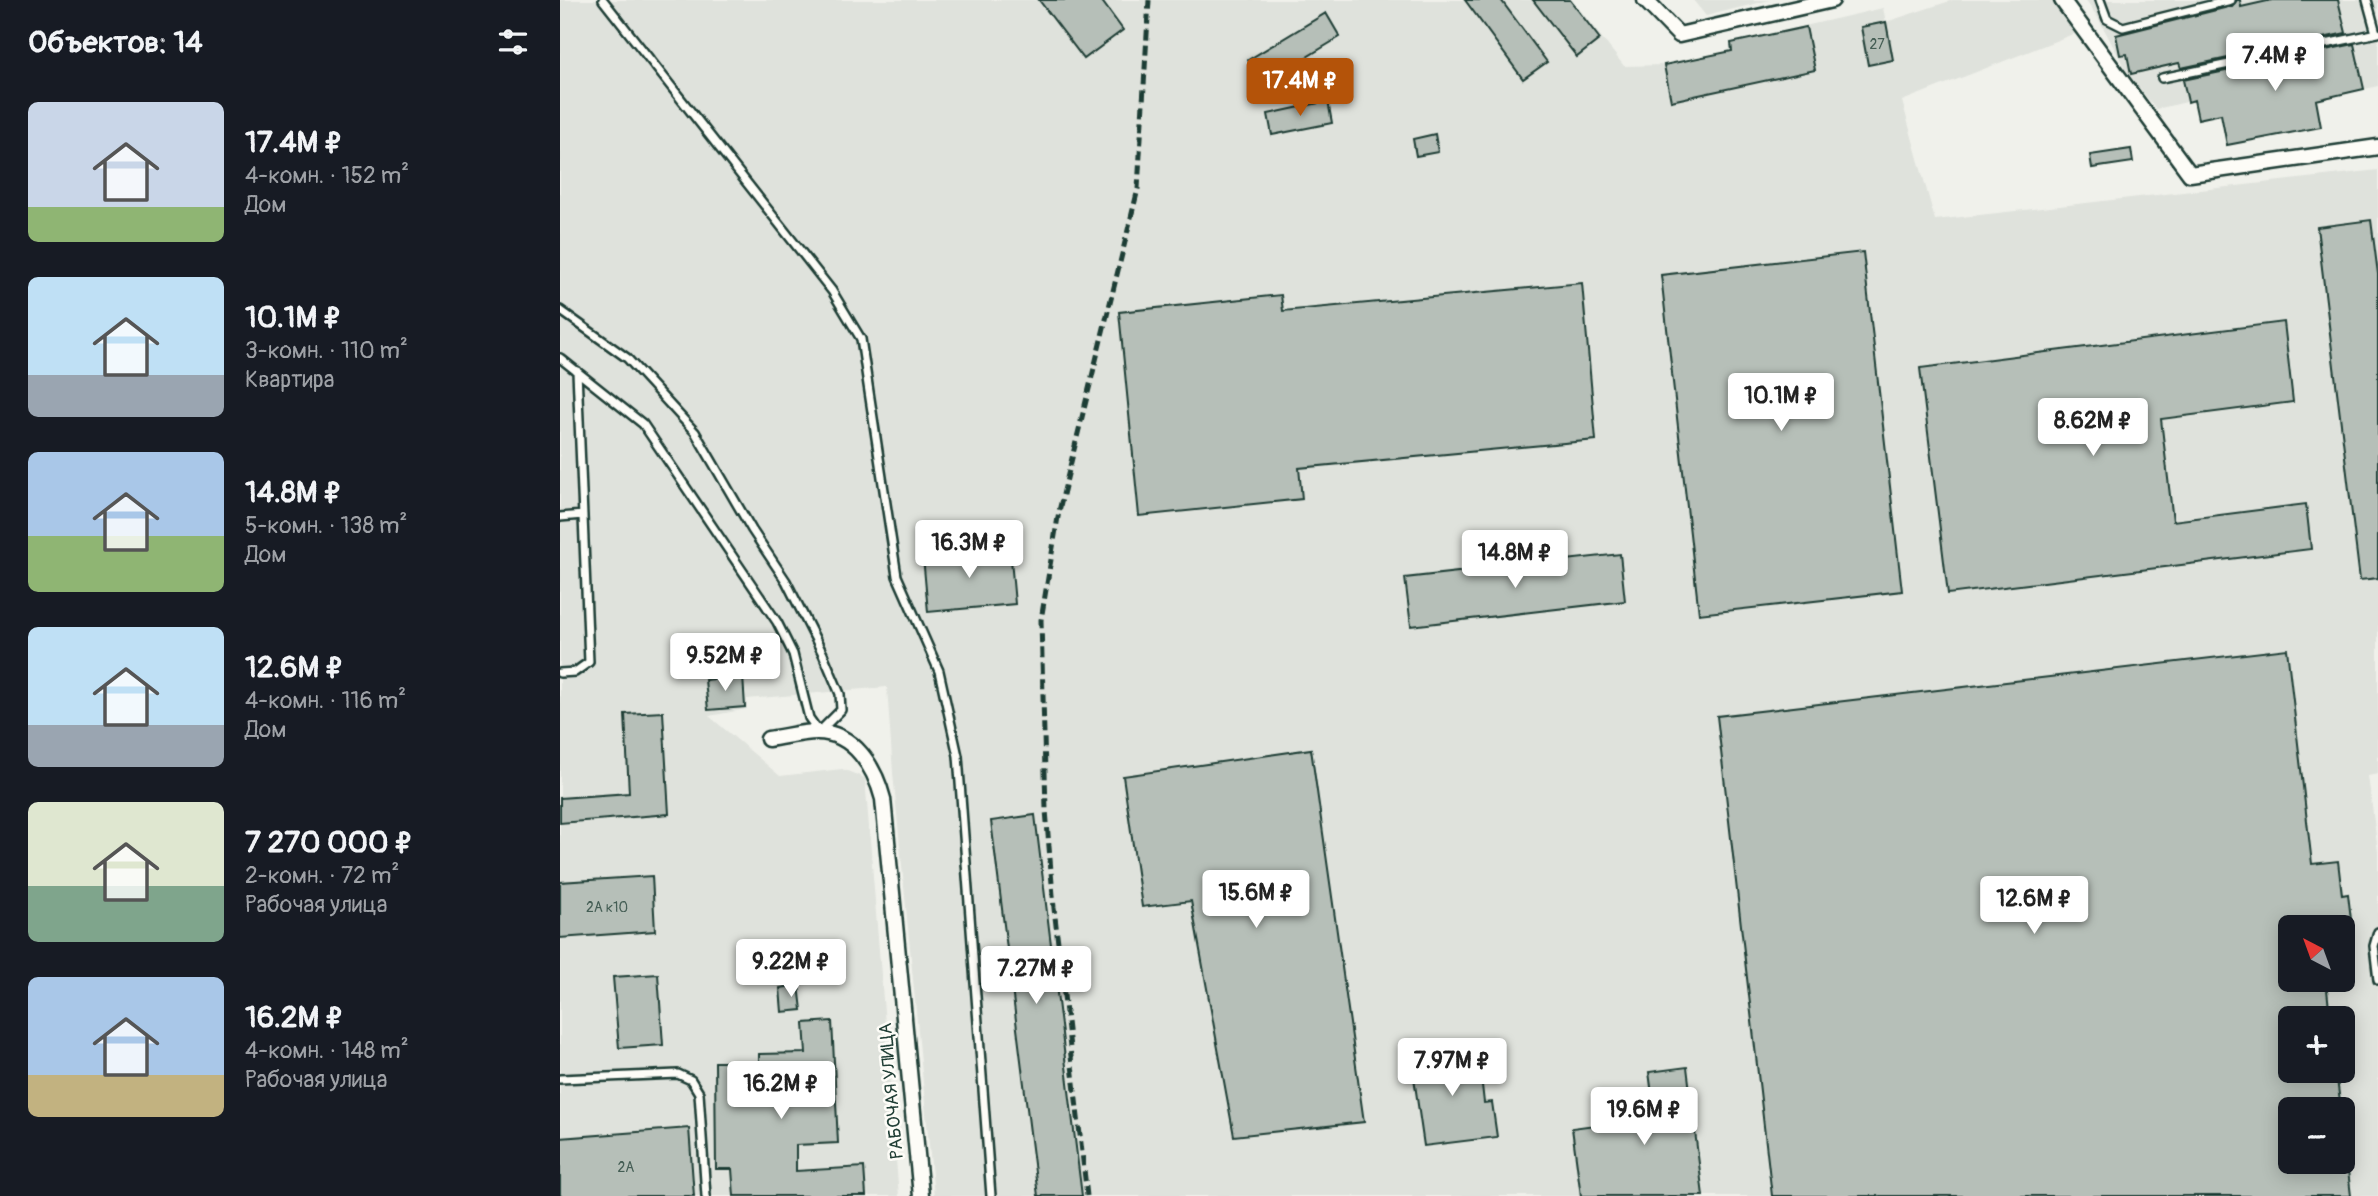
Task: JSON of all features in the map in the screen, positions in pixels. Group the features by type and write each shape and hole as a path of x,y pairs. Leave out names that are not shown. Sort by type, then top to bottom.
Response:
{"street":[{"path":"1645,0 1679,35 1832,0"},
{"path":"2062,0 2189,174 2378,147"},
{"path":"768,739 819,732"},
{"name":"РАБОЧАЯ УЛИЦА","path":"819,732 844,741 863,755 872,768 883,799 921,1196"}],"lane":[{"path":"603,0 832,291 861,339 897,576 939,671 958,757 991,1196"},
{"path":"2100,0 2107,19 2123,27 2231,0"},
{"path":"2162,78 2377,33 2367,0"},
{"path":"560,310 627,358 695,432 752,530 786,581 824,654 840,694 841,710 819,732 809,718 793,654 769,611 643,424 560,358"},
{"path":"560,673 575,672 589,662 577,372"},
{"path":"560,517 583,515"},
{"path":"2378,932 2374,946 2378,980"},
{"path":"560,1079 678,1074 691,1080 699,1093 706,1196"}],"shaded area":[{"path":"560,0 1572,0 1624,66 1664,65 1732,51 1731,43 1883,8 1886,22 1953,0 2056,0 2083,35 2073,34 1902,101 1935,220 2378,170 2378,774 2368,776 2378,852 2378,1196 934,1196 887,687 747,699 747,709 709,716 780,776 842,769 865,778 899,1196 560,1196"},
{"path":"1693,0 1770,0 1706,16"},
{"path":"2085,0 2378,0 2378,86 2319,100 2313,73 2156,109 2128,74 2097,16"}],"building":[{"path":"1039,0 1101,0 1123,30 1084,59"},
{"path":"1465,0 1501,0 1547,62 1523,79"},
{"path":"1533,0 1570,0 1600,39 1577,57"},
{"path":"2240,0 2241,7 2272,0 2338,0 2346,33 2181,68 2179,63 2131,74 2127,54 2120,55 2116,35 2232,6"},
{"path":"1326,13 1340,37 1262,84 1248,60"},
{"path":"1886,22 1893,60 1868,65 1861,27"},
{"path":"1806,27 1815,70 1671,101 1664,65 1732,51 1731,43"},
{"path":"2354,44 2364,89 2316,100 2321,127 2227,145 2221,114 2198,119 2194,100 2188,102 2183,80"},
{"path":"1328,101 1332,123 1272,135 1268,114"},
{"path":"1435,134 1438,152 1416,156 1413,139"},
{"path":"2131,149 2133,162 2092,168 2090,155"},
{"path":"2371,220 2378,274 2378,578 2360,580 2317,227"},
{"path":"1863,252 1902,591 1699,614 1661,275"},
{"path":"1582,283 1596,440 1299,468 1302,499 1139,516 1119,312 1281,295 1283,311"},
{"path":"2284,322 2293,402 2161,419 2173,521 2306,504 2311,549 1948,594 1920,368"},
{"path":"1010,548 1015,604 928,612 923,556"},
{"path":"1620,554 1625,601 1411,626 1405,578"},
{"path":"2287,649 2312,864 2338,861 2342,895 2348,894 2350,915 2278,915 2278,992 2327,992 2329,1006 2278,1006 2278,1083 2338,1083 2339,1097 2278,1097 2278,1174 2348,1174 2351,1196 1772,1196 1717,716"},
{"path":"743,676 745,707 708,710 705,680"},
{"path":"663,712 669,814 560,823 560,798 629,793 625,714"},
{"path":"1311,749 1364,1122 1234,1136 1191,901 1142,907 1123,776"},
{"path":"1035,815 1082,1196 1038,1196 991,821"},
{"path":"652,876 655,931 560,938 560,882"},
{"path":"658,974 663,1045 619,1048 613,977"},
{"path":"799,985 802,1010 782,1012 780,988"},
{"path":"832,1021 838,1143 796,1145 796,1171 864,1167 866,1196 734,1196 732,1169 716,1169 715,1062 759,1062 759,1054 806,1053 804,1023"},
{"path":"1478,1049 1484,1103 1492,1102 1497,1137 1424,1146 1411,1057"},
{"path":"1687,1067 1703,1196 1581,1196 1572,1128 1655,1117 1649,1072"},
{"path":"689,1128 694,1196 560,1196 560,1138"}],"railway":[{"path":"1087,1196 1054,908 1046,810 1041,620 1059,511 1138,189 1149,0"}]}
